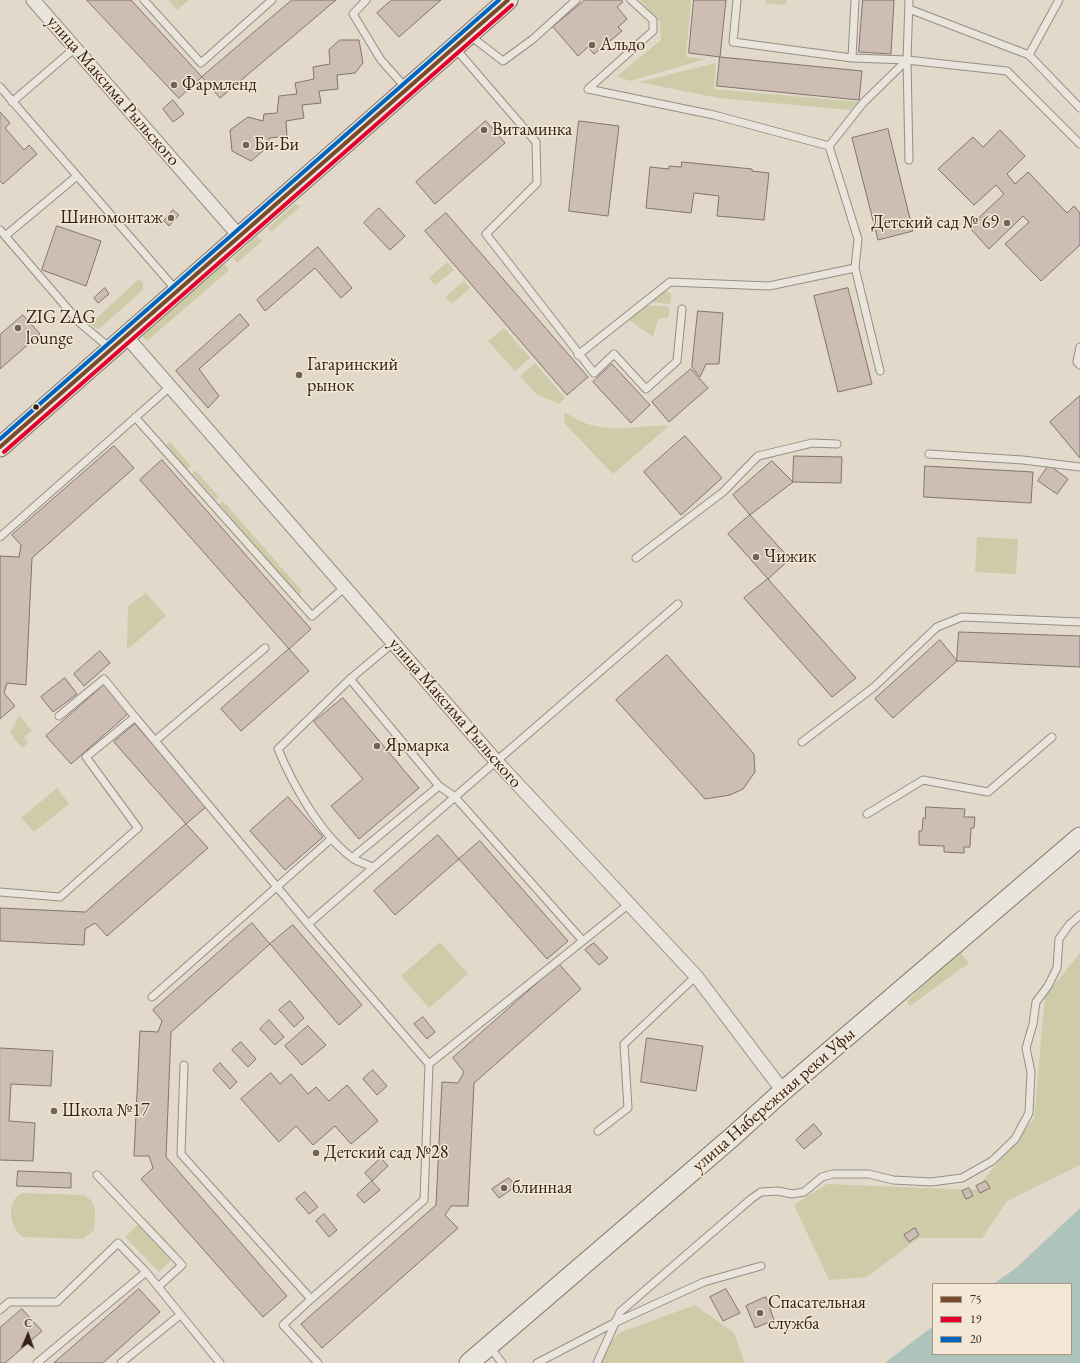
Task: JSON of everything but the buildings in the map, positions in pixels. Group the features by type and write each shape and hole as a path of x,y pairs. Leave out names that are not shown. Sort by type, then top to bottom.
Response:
{"street":[{"name":"улица Максима Рыльского","path":"34,0 240,237"},
{"path":"0,447 508,0"},
{"name":"улица Максима Рыльского","path":"126,336 496,761 696,976 782,1091"},
{"name":"улица Набережная реки Уфы","path":"469,1363 731,1138 782,1091 1080,837"}],"lane":[{"path":"144,0 201,63 272,0"},
{"path":"366,0 353,14 381,60 406,89"},
{"path":"468,35 503,61 533,39 576,0"},
{"path":"631,0 653,20 653,31 588,88 714,115 829,146"},
{"path":"737,0 733,42 852,58 907,60 1007,72 1080,144"},
{"path":"852,58 855,0"},
{"path":"909,0 907,60 910,160"},
{"path":"1028,55 1059,0"},
{"path":"909,9 1028,55 1080,108"},
{"path":"454,47 536,142 537,183 486,234 578,355 594,373 614,354 646,389 677,361 682,308"},
{"path":"12,102 75,48"},
{"path":"829,146 863,103 907,60"},
{"path":"0,88 177,291"},
{"path":"829,146 858,239 855,268 880,371"},
{"path":"77,176 2,233 80,324 111,349"},
{"path":"578,355 670,282 769,286 855,268"},
{"path":"1080,347 1077,362 1080,365"},
{"path":"0,537 171,386"},
{"path":"135,417 312,616 344,587"},
{"path":"636,558 724,492 758,456 812,443 837,444"},
{"path":"929,454 1023,460 1080,467"},
{"path":"308,924 678,604"},
{"path":"802,742 874,686 936,627 962,617 1080,622"},
{"path":"373,867 352,858 331,839 316,819 288,771 278,749 350,679 393,643"},
{"path":"156,740 265,648"},
{"path":"59,716 104,679 276,886 428,1064 430,1076 424,1200 283,1325 318,1363"},
{"path":"350,679 439,786 455,798 583,941"},
{"path":"0,892 60,897 138,828 86,757 135,717"},
{"path":"867,814 923,780 988,792 1052,737"},
{"path":"352,858 439,786"},
{"path":"152,997 331,839"},
{"path":"428,1064 629,904"},
{"path":"597,1363 620,1312 761,1192 778,1191 792,1194 804,1192 822,1177 834,1174 869,1174 893,1180 931,1182 962,1178 992,1161 1015,1138 1029,1113 1031,1072 1026,1048 1033,1024 1036,1002 1048,986 1057,968 1059,939 1068,925 1080,915"},
{"path":"598,1131 628,1108 624,1044 696,976"},
{"path":"184,1065 181,1154 311,1299"},
{"path":"97,1175 182,1265 158,1287"},
{"path":"0,1310 9,1302 57,1302 118,1243 146,1272 220,1363"},
{"path":"537,1363 614,1323 704,1282 761,1266"},
{"path":"36,1363 146,1272"},
{"path":"121,1363 180,1315"},
{"path":"489,1346 502,1363"}],"shaded area":[{"path":"168,0 189,0 177,10"},
{"path":"640,0 691,0 686,57 706,59 630,81 617,76 661,40 660,22"},
{"path":"766,0 787,0 786,5 765,3"},
{"path":"716,63 714,89 858,102 851,110 718,98 639,82"},
{"path":"295,204 301,206 271,232 268,228"},
{"path":"257,236 262,241 237,263 233,258"},
{"path":"447,262 454,270 435,285 429,278"},
{"path":"224,264 229,270 147,341 142,336"},
{"path":"139,279 143,283 143,290 101,327 97,329 90,324"},
{"path":"464,281 470,288 452,304 445,297"},
{"path":"663,290 671,294 670,304 650,302"},
{"path":"647,305 670,307 668,318 658,319 653,337 629,320"},
{"path":"504,328 530,358 515,371 488,341"},
{"path":"535,363 565,398 559,404 536,394 520,376"},
{"path":"564,412 587,424 604,428 669,426 613,474 565,424"},
{"path":"170,442 191,466 187,469 166,445"},
{"path":"195,470 219,497 216,500 192,473"},
{"path":"223,501 302,591 299,595 219,504"},
{"path":"977,537 1018,539 1016,574 975,572"},
{"path":"146,593 166,616 127,650 128,606"},
{"path":"19,715 32,731 24,737 28,743 22,748 10,733"},
{"path":"57,788 69,804 34,832 21,818"},
{"path":"440,942 468,974 429,1008 401,976"},
{"path":"959,951 969,963 910,1006 907,1001"},
{"path":"1080,953 1080,1165 1007,1201 982,1238 919,1238 867,1277 829,1280 794,1205 827,1184 975,1190 1034,1119 1045,996"},
{"path":"23,1193 84,1195 89,1198 94,1206 94,1230 83,1239 23,1237 16,1230 12,1220 11,1209 15,1199"},
{"path":"1080,1208 1080,1363 885,1363 932,1327 932,1355 1072,1355 1072,1283 994,1283 1016,1268"},
{"path":"145,1218 178,1253 159,1272 125,1237"},
{"path":"695,1305 734,1333 745,1363 592,1363 619,1333"}],"transit line":[{"name":"20","path":"0,439 499,0"},
{"name":"75","path":"0,447 508,0"},
{"name":"19","path":"4,452 512,5"}],"place":[{"name":"Альдо","path":"592,45"},
{"name":"Фармленд","path":"174,85"},
{"name":"Витаминка","path":"484,130"},
{"name":"Би-Би","path":"246,145"},
{"name":"Шиномонтаж","path":"171,218"},
{"name":"Детский сад № 69","path":"1007,223"},
{"name":"ZIG ZAG lounge","path":"18,328"},
{"name":"Гагаринский рынок","path":"299,375"},
{"name":"Чижик","path":"756,557"},
{"name":"Ярмарка","path":"377,746"},
{"name":"Школа №17","path":"54,1111"},
{"name":"Детский сад №28","path":"316,1153"},
{"name":"блинная","path":"504,1188"},
{"name":"Спасательная служба","path":"760,1313"}]}
